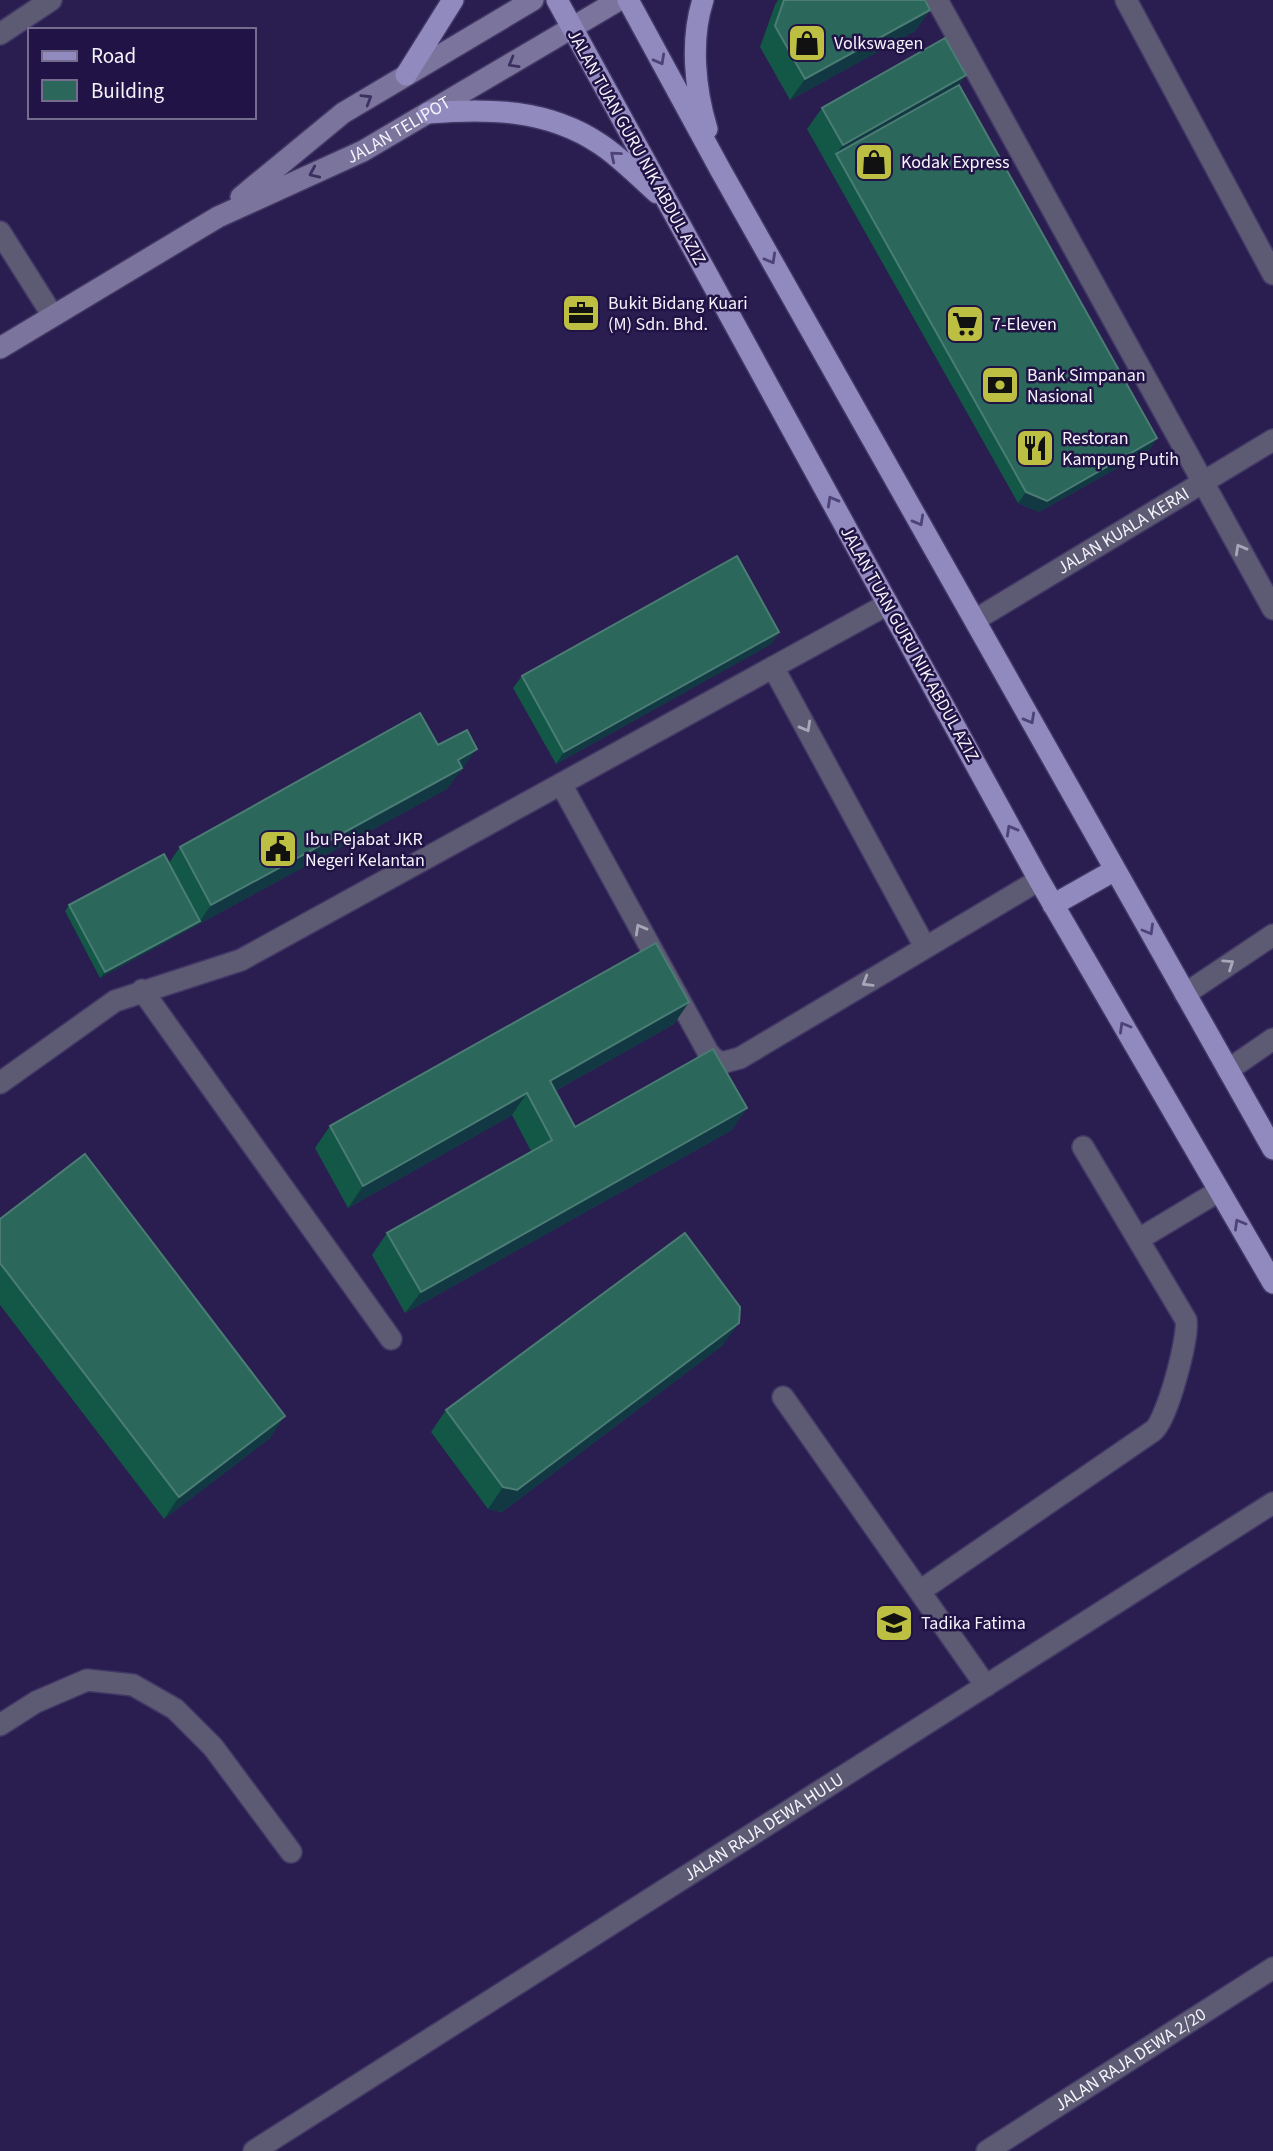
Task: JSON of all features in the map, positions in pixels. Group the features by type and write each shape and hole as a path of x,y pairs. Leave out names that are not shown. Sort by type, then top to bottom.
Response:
{"main road":[{"path":"406,75 453,0"},
{"name":"JALAN TELIPOT","path":"218,217 343,113 533,0"},
{"name":"JALAN TUAN GURU NIK ABDUL AZIZ","path":"557,0 1039,880 1273,1283"},
{"name":"JALAN TELIPOT","path":"0,348 218,217 363,151 619,0"},
{"path":"628,0 721,171 1273,1149"},
{"path":"702,0 696,47 697,88 721,171"},
{"path":"428,113 478,109 514,111 554,122 600,144 667,201"},
{"path":"1053,905 1115,870"}],"street":[{"path":"0,34 51,0"},
{"path":"937,0 1273,609"},
{"path":"1126,0 1273,274"},
{"path":"0,232 53,316"},
{"name":"JALAN KUALA KERAI","path":"975,620 1273,440"},
{"path":"0,1083 115,1001 142,990 219,969 241,960 888,604"},
{"path":"773,667 925,947"},
{"path":"561,784 708,1052 721,1063 740,1058 1039,880"},
{"path":"1185,994 1273,935"},
{"path":"142,990 391,1339"},
{"path":"1228,1070 1273,1040"},
{"path":"920,1591 1153,1431 1162,1421 1187,1327 1182,1312 1083,1147"},
{"path":"1139,1239 1219,1191"},
{"path":"783,1397 986,1686"},
{"name":"JALAN RAJA DEWA HULU","path":"254,2151 1273,1503"},
{"path":"0,1725 36,1702 87,1680 133,1685 175,1709 213,1747 290,1853"},
{"name":"JALAN RAJA DEWA 2/20","path":"986,2151 1273,1968"}],"building":[{"path":"784,0 925,0 930,10 805,79 775,26"},
{"path":"945,38 966,75 843,145 822,108"},
{"path":"959,85 1157,438 1047,501 1026,492 836,154"},
{"path":"737,556 779,632 564,752 522,676"},
{"path":"420,713 438,745 467,730 477,749 458,760 462,768 211,905 180,847"},
{"path":"164,854 200,921 105,972 69,905"},
{"path":"656,943 689,1002 550,1081 575,1127 713,1049 747,1108 421,1292 387,1233 552,1140 527,1093 363,1186 330,1126"},
{"path":"85,1154 285,1416 179,1497 0,1263 0,1219"},
{"path":"685,1233 740,1307 739,1323 517,1490 503,1487 446,1410"}],"place":[{"name":"Volkswagen","path":"807,43"},
{"name":"Kodak Express","path":"874,162"},
{"name":"Bukit Bidang Kuari (M) Sdn. Bhd.","path":"581,313"},
{"name":"7-Eleven","path":"965,324"},
{"name":"Bank Simpanan Nasional","path":"1000,385"},
{"name":"Restoran Kampung Putih","path":"1035,448"},
{"name":"Ibu Pejabat JKR Negeri Kelantan","path":"278,849"},
{"name":"Tadika Fatima","path":"894,1623"}]}
